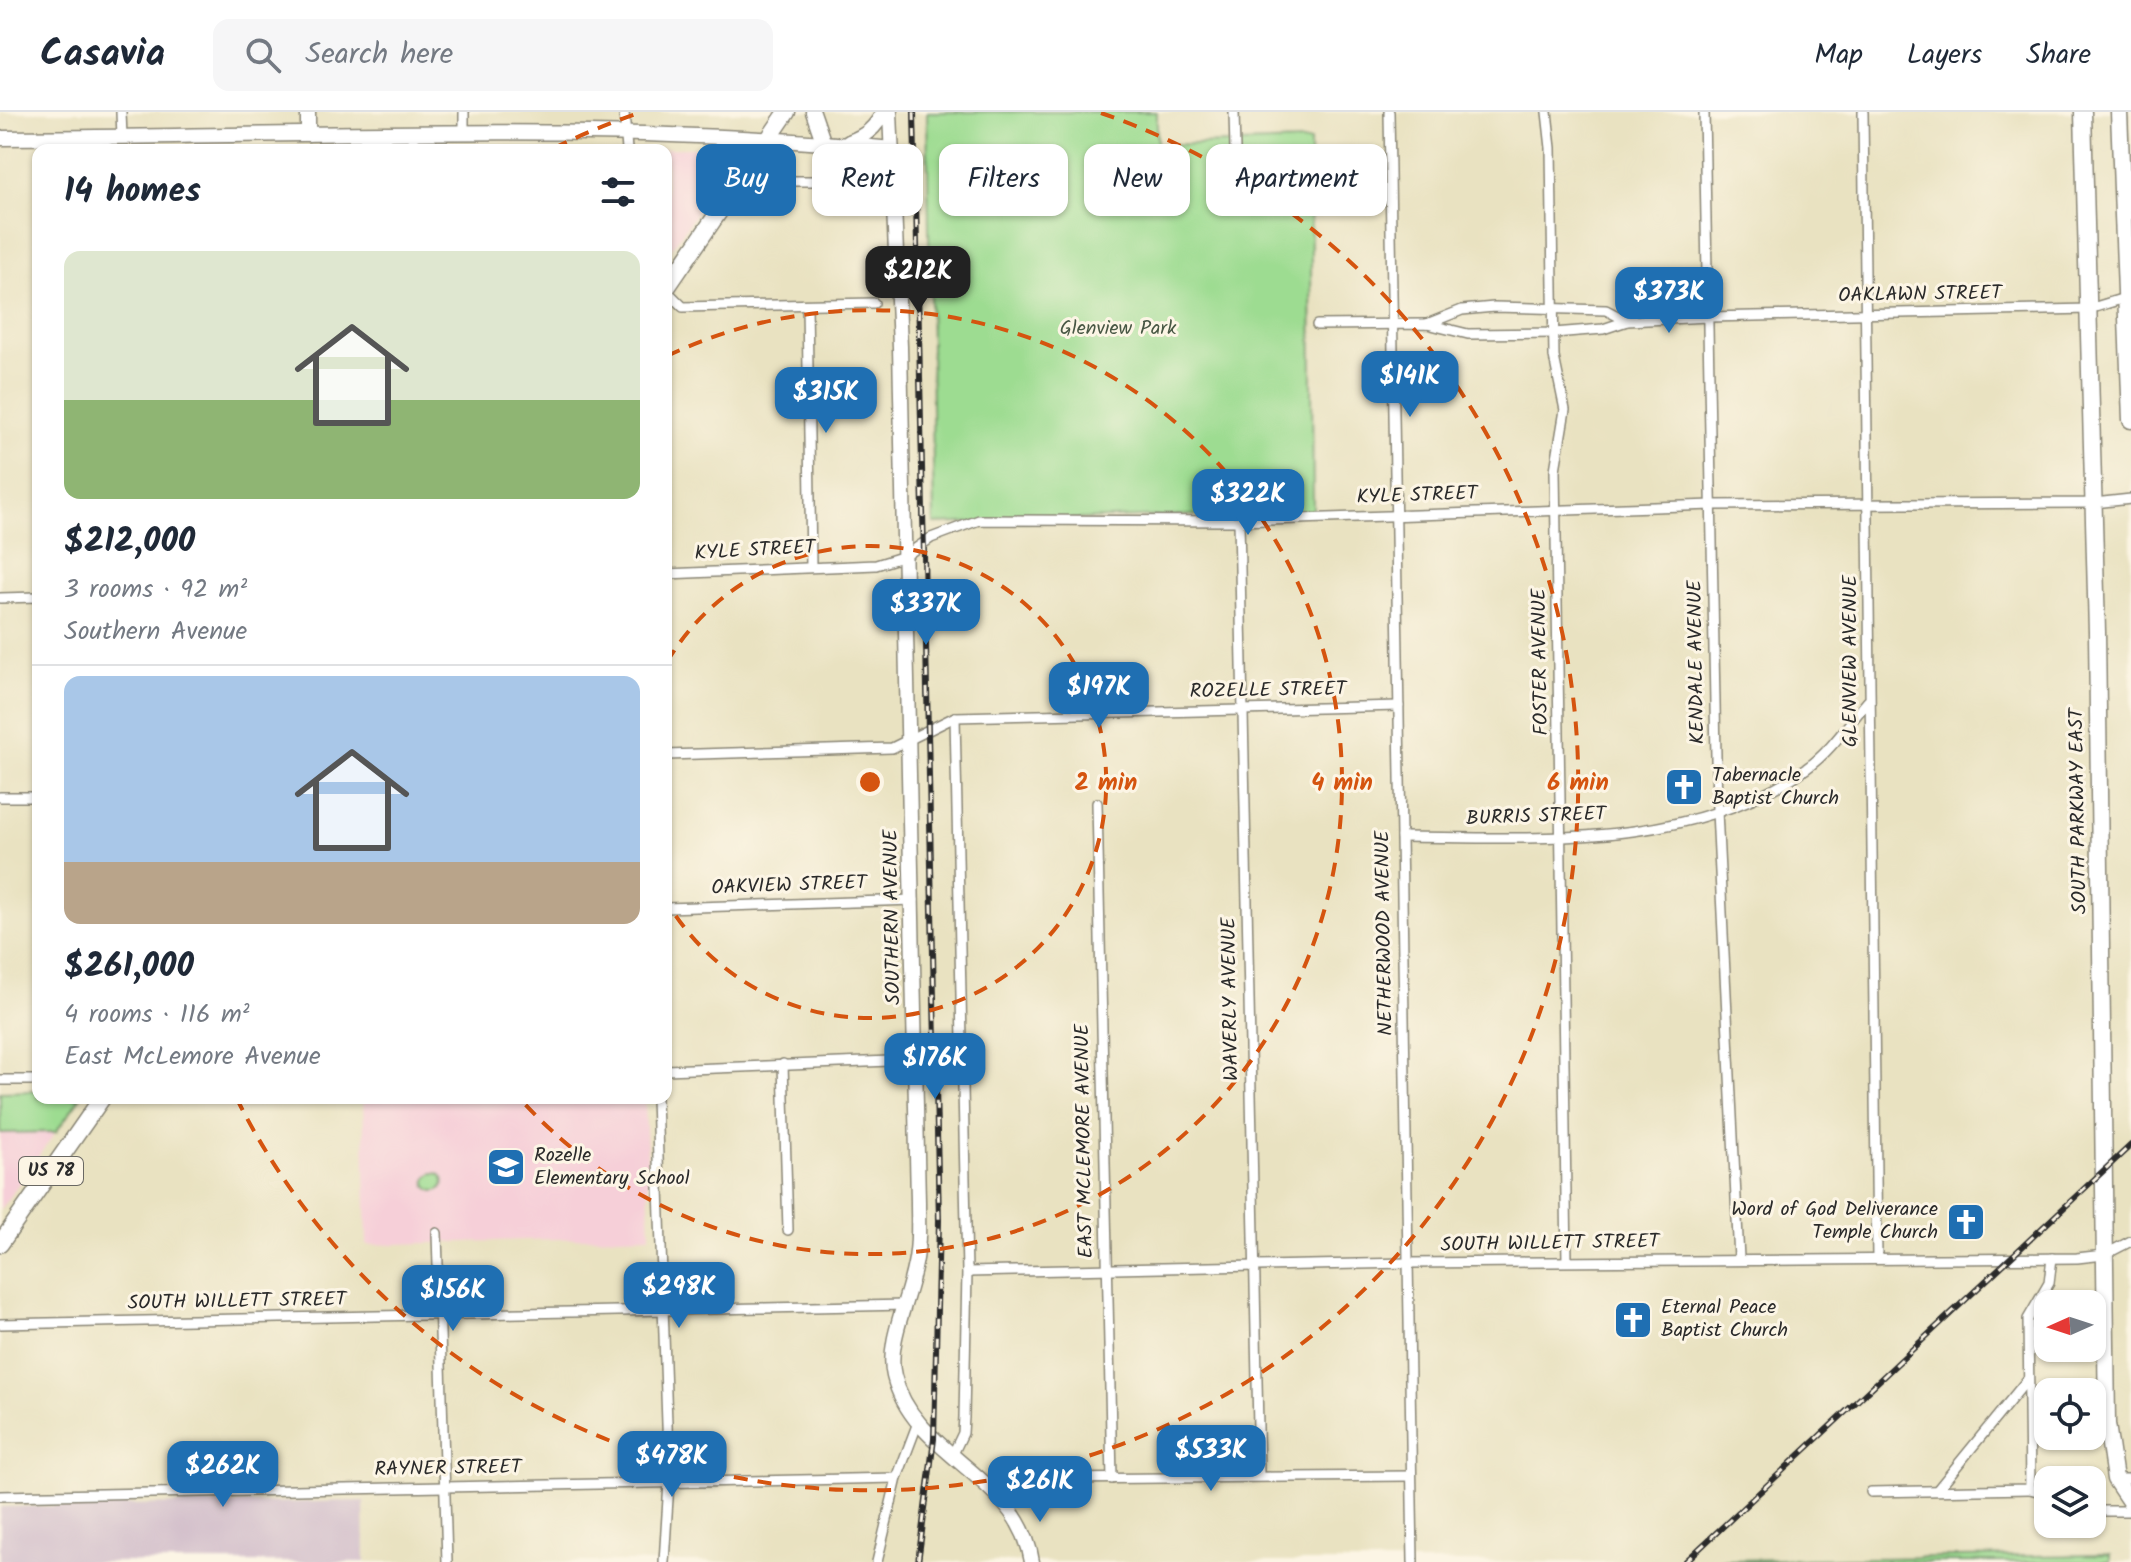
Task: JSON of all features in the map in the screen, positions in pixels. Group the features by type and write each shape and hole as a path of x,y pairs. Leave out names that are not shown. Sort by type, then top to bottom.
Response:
{"main road":[{"path":"308,112 308,134"},
{"path":"767,144 787,112"},
{"path":"813,112 823,141"},
{"path":"0,138 98,143 122,137 464,133 626,143 772,137 845,144 864,136 878,123 883,112"},
{"name":"SOUTHERN AVENUE","path":"890,112 892,144"},
{"name":"SOUTH PARKWAY EAST","path":"2083,112 2094,503 2107,1424 2131,1503"},
{"path":"2119,112 2131,420"},
{"path":"672,280 716,216"},
{"name":"SOUTHERN AVENUE","path":"895,216 914,900 917,1252 906,1305 892,1347 893,1372 901,1399 917,1425 953,1454"},
{"name":"US 78","path":"0,1244 98,1104"},
{"path":"953,1454 1006,1502 1020,1525 1032,1562"}],"street":[{"path":"121,112 122,137"},
{"path":"464,112 464,133"},
{"path":"624,112 626,143"},
{"path":"1234,112 1235,144"},
{"name":"NETHERWOOD AVENUE","path":"1389,112 1413,1562"},
{"name":"FOSTER AVENUE","path":"1547,112 1554,357 1565,410 1555,470 1567,1261"},
{"name":"KENDALE AVENUE","path":"1704,112 1717,811 1739,1259"},
{"name":"GLENVIEW AVENUE","path":"1863,112 1877,1258"},
{"path":"413,134 413,144"},
{"path":"672,295 683,307 874,303"},
{"name":"OAKLAWN STREET","path":"1627,321 2089,309 2128,297"},
{"path":"807,305 811,566"},
{"path":"1427,324 1462,310 1494,307 1606,310 1627,321"},
{"path":"1317,325 1427,324 1468,334 1554,333 1603,329 1627,321"},
{"name":"KYLE STREET","path":"672,574 876,565 905,556 931,538 979,520 1239,521 1713,505 2094,503 2131,499"},
{"name":"WAVERLY AVENUE","path":"1239,521 1259,1476"},
{"path":"0,598 32,597"},
{"name":"BURRIS STREET","path":"1401,837 1562,838 1636,830 1717,811 1761,797 1810,766 1868,701"},
{"name":"ROZELLE STREET","path":"672,755 892,748 955,717 1399,706"},
{"path":"953,1454 963,1433 967,1272 955,717"},
{"path":"0,797 32,797"},
{"name":"EAST MCLEMORE AVENUE","path":"1097,803 1112,1479"},
{"name":"OAKVIEW STREET","path":"672,908 914,900"},
{"path":"672,1070 915,1060"},
{"path":"783,1064 788,1230"},
{"path":"0,1080 32,1080"},
{"path":"656,1104 669,1483 664,1562"},
{"path":"437,1233 447,1562"},
{"name":"SOUTH WILLETT STREET","path":"967,1272 1408,1263 2052,1258 2104,1255 2131,1241"},
{"path":"2030,1489 2028,1319 2049,1283 2052,1258"},
{"name":"SOUTH WILLETT STREET","path":"0,1324 906,1305"},
{"path":"1938,1489 2028,1380"},
{"path":"877,1562 897,1478 917,1425"},
{"path":"1006,1502 1032,1484 1056,1479 1411,1476"},
{"name":"RAYNER STREET","path":"0,1496 897,1478"},
{"path":"1871,1492 2034,1490"},
{"path":"2106,1511 2131,1511"}],"shaded area":[{"path":"672,148 696,148 696,213 672,247"},
{"path":"0,1091 32,1091 32,1104 76,1104 0,1210"},
{"name":"Rozelle Elementary School","path":"363,1104 645,1104 650,1236 367,1245"},
{"path":"364,1501 365,1562 0,1562 0,1507"}],"green space":[{"name":"Glenview Park","path":"927,112 1157,112 1157,144 1084,144 1084,216 1190,216 1190,144 1310,141 1310,144 1206,144 1206,216 1311,216 1313,511 934,524"},
{"path":"32,1091 32,1104 76,1104 56,1132 0,1133 0,1092"},
{"path":"431,1173 439,1173 444,1182 442,1189 431,1191 426,1186 426,1178"},
{"path":"2110,1555 2110,1562 1719,1562 1721,1560"}],"railway":[{"path":"914,112 939,1220 934,1439 918,1562"},
{"path":"1685,1562 2131,1145"}],"place":[{"name":"Tabernacle Baptist Church","path":"1684,787"},
{"name":"Rozelle Elementary School","path":"506,1167"},
{"name":"Word of God Deliverance Temple Church","path":"1966,1222"},
{"name":"Eternal Peace Baptist Church","path":"1633,1320"}]}
